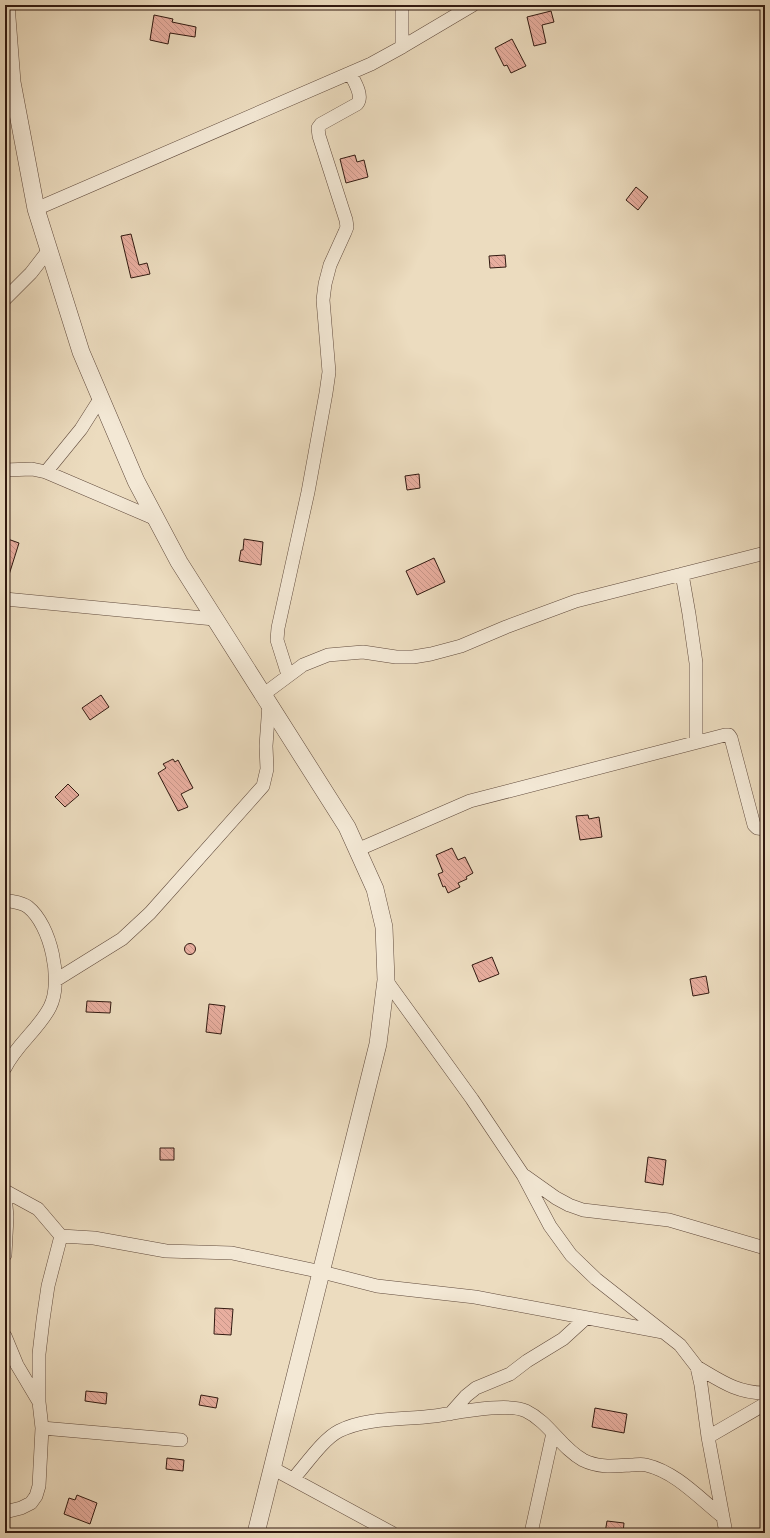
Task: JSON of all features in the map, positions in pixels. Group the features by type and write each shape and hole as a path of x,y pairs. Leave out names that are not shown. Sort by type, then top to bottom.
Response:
{"street":[{"path":"6,5 8,82 36,209 48,252 81,352 100,399 136,481 179,562 347,827 375,889 384,927 386,980 378,1044 256,1533"},
{"path":"402,5 402,48"},
{"path":"36,209 350,73 402,48 473,5"},
{"path":"288,675 277,640 278,628 308,492 329,372 323,300 325,284 330,265 347,227 319,136 318,128 321,124 360,102 360,97 350,73"},
{"path":"5,299 32,273 48,252"},
{"path":"46,472 81,428 100,399"},
{"path":"5,470 32,469 46,472 156,519"},
{"path":"56,980 122,940 150,912 263,786 266,769 266,699 288,675 303,665 328,655 363,652 402,657 431,654 461,646 506,627 576,601 765,554"},
{"path":"682,574 696,663 696,742"},
{"path":"5,599 214,619"},
{"path":"357,850 470,801 725,735 732,738 754,825 757,828 765,829"},
{"path":"5,900 28,906 43,925 48,936 56,980 55,995 50,1007 15,1052 5,1068"},
{"path":"386,980 472,1099 522,1175 550,1226 571,1255 596,1279 680,1345 697,1367 701,1381 708,1437 726,1533"},
{"path":"522,1175 556,1198 583,1210 669,1220 765,1248"},
{"path":"5,1191 38,1209 61,1236 94,1238 166,1251 232,1253 322,1272 377,1286 475,1297 665,1333"},
{"path":"5,1194 7,1217 5,1255"},
{"path":"5,1512 21,1508 31,1503 36,1496 39,1486 42,1428 39,1402 40,1354 48,1286 61,1236"},
{"path":"450,1414 466,1396 476,1388 510,1374 527,1361 563,1339 586,1318"},
{"path":"5,1336 17,1365 39,1402"},
{"path":"697,1367 743,1391 765,1393"},
{"path":"708,1437 765,1404"},
{"path":"293,1479 330,1437 342,1430 365,1423 386,1420 506,1408 525,1410 543,1422 565,1446 583,1459 600,1466 644,1464 663,1471 679,1481 722,1517"},
{"path":"42,1428 181,1440"},
{"path":"531,1533 553,1433"},
{"path":"272,1468 392,1533"}],"building":[{"path":"551,11 554,22 542,25 546,43 534,46 527,17"},
{"path":"154,15 173,19 172,22 196,27 195,37 170,33 168,44 150,40"},
{"path":"512,39 526,66 511,73 507,65 504,66 495,48"},
{"path":"355,155 357,162 364,160 368,177 346,183 340,159"},
{"path":"636,187 648,197 638,210 626,200"},
{"path":"131,234 139,265 147,263 150,274 131,278 121,236"},
{"path":"505,255 506,267 490,268 489,256"},
{"path":"419,474 420,488 407,490 405,476"},
{"path":"5,538 19,543 8,578 5,578"},
{"path":"244,539 263,542 261,565 239,561 241,550 243,550"},
{"path":"434,558 445,582 417,595 406,571"},
{"path":"101,695 109,707 90,720 82,708"},
{"path":"173,759 175,762 178,760 193,788 181,794 188,807 178,811 158,773 166,768 163,764"},
{"path":"68,784 79,795 65,807 55,797"},
{"path":"588,815 589,819 599,817 602,837 580,840 576,816"},
{"path":"452,848 458,860 465,857 473,873 466,877 467,879 458,883 460,887 448,893 445,886 443,887 438,874 443,872 436,855"},
{"path":"190,943 194,945 196,949 194,953 190,955 186,953 184,949 186,945"},
{"path":"492,957 499,974 479,982 472,965"},
{"path":"706,976 709,993 693,996 690,979"},
{"path":"87,1001 111,1002 110,1013 86,1012"},
{"path":"209,1004 225,1006 221,1034 206,1032"},
{"path":"160,1148 174,1148 174,1160 160,1160"},
{"path":"648,1157 666,1160 663,1185 645,1182"},
{"path":"215,1308 233,1309 231,1335 214,1334"},
{"path":"86,1391 107,1393 106,1404 85,1401"},
{"path":"201,1395 218,1398 216,1408 199,1405"},
{"path":"595,1408 627,1414 624,1433 592,1427"},
{"path":"167,1458 184,1460 183,1471 166,1469"},
{"path":"77,1495 97,1503 90,1524 64,1514 69,1498 75,1500"},
{"path":"607,1521 624,1523 623,1533 605,1533"}]}
